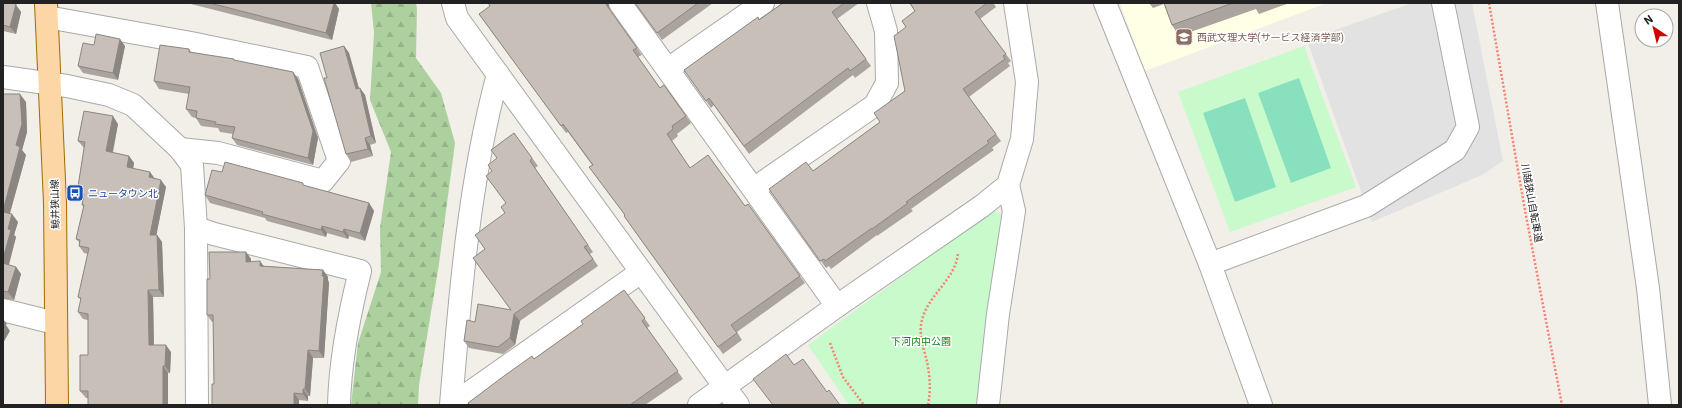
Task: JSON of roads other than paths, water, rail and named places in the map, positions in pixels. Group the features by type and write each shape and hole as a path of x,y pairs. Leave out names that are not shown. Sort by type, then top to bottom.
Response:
{"main road":[{"name":"鯨井狭山線","path":"47,10 55,203 57,405"}],"street":[{"path":"453,3 457,18 738,405"},
{"path":"620,3 754,188 829,312"},
{"path":"668,69 763,3"},
{"path":"754,188 875,105 887,82 886,31 878,3"},
{"path":"988,405 998,314 1014,211 1008,185 1022,139 1027,82 1015,3"},
{"path":"1105,3 1210,264 1261,405"},
{"path":"1210,264 1366,206 1456,150 1468,127 1442,3"},
{"path":"1607,3 1648,288 1660,405"},
{"path":"47,10 191,43 308,67 339,161 323,181 218,152 180,149"},
{"path":"451,405 464,261 477,168 490,103 498,74"},
{"path":"5,83 51,84 109,95 133,105 180,149 192,165 196,228 197,405"},
{"path":"699,405 829,312 947,231 1008,185"},
{"path":"196,228 360,272 349,316 339,382 339,405"},
{"path":"451,405 641,272"},
{"path":"3,310 55,323"}],"place":[{"name":"西武文理大学(サービス経済学部)","path":"1184,37"},
{"name":"ニュータウン北","path":"75,193"}],"park label":[{"name":"下河内中公園","path":"921,341"}]}
